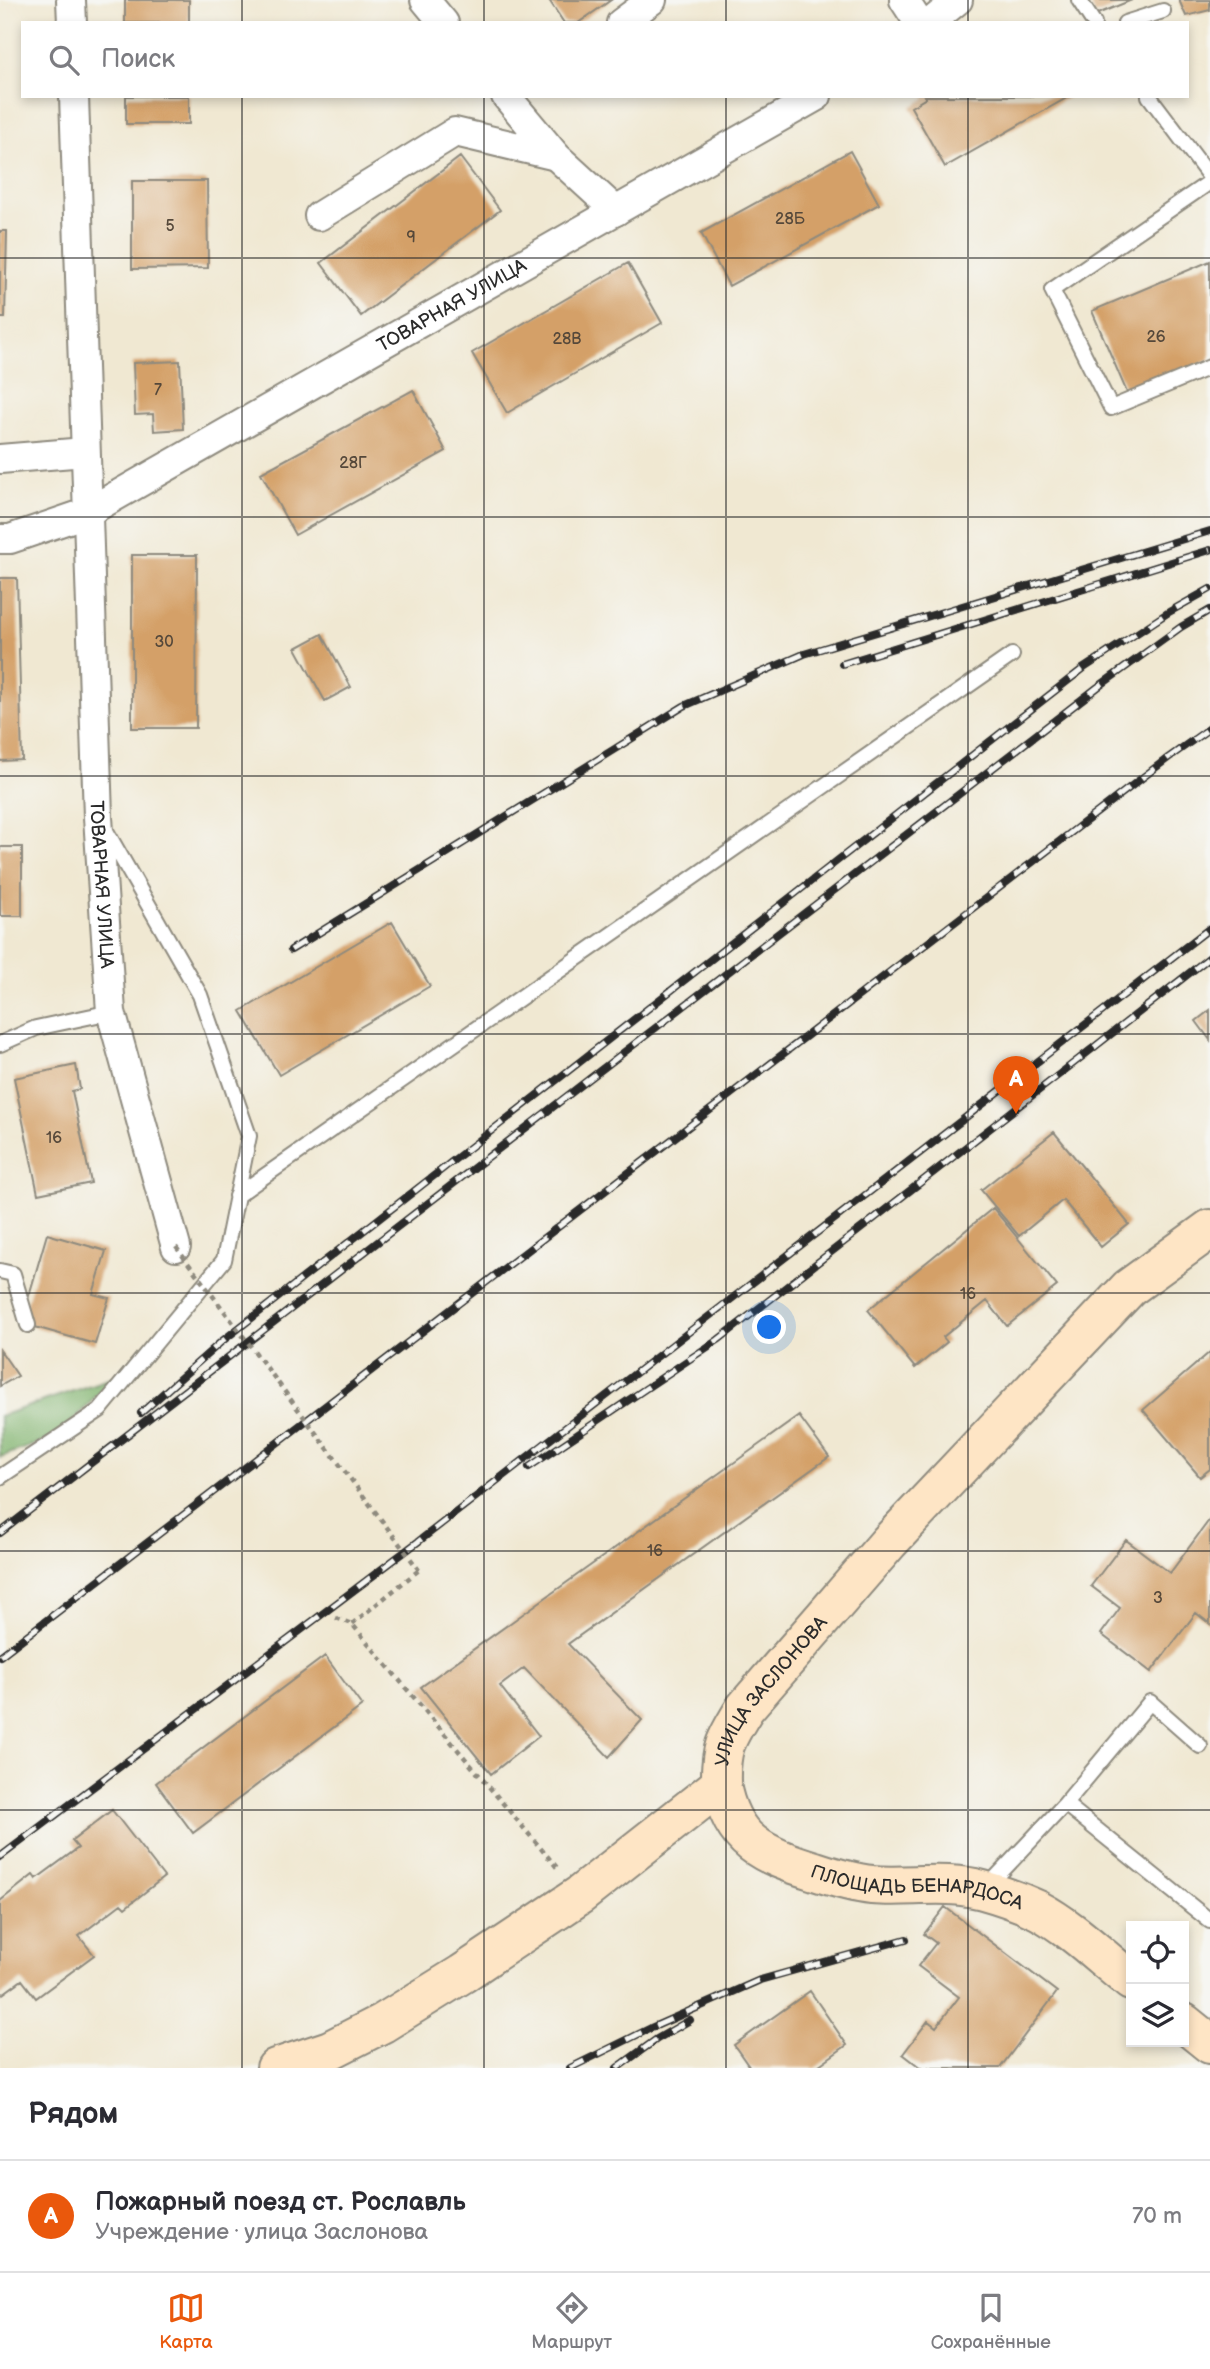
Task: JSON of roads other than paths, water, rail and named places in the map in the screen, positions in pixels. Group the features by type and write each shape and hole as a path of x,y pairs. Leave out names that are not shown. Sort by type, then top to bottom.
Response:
{"street":[{"path":"71,0 72,21"},
{"path":"425,0 442,21"},
{"path":"624,21 652,0"},
{"path":"904,0 918,21"},
{"path":"932,21 958,0"},
{"name":"ТОВАРНАЯ УЛИЦА","path":"74,98 98,817 111,1012 176,1247"},
{"path":"508,98 555,156 616,211"},
{"name":"ТОВАРНАЯ УЛИЦА","path":"0,539 10,539 86,513 814,98"},
{"path":"319,216 455,132 555,156"},
{"path":"0,459 85,452"},
{"name":"УЛИЦА ЗАСЛОНОВА","path":"276,2068 330,2050 383,2022 462,1974 580,1895 721,1784 720,1757 745,1708 889,1542 1129,1288 1210,1229"},
{"name":"ПЛОЩАДЬ БЕНАРДОСА","path":"721,1784 725,1806 736,1827 754,1845 775,1858 836,1878 871,1885 955,1883 984,1890 1038,1910 1126,1977"},
{"path":"1189,2027 1210,2044"}],"lane":[{"path":"1079,0 1093,21"},
{"path":"1131,21 1163,11"},
{"path":"1151,98 1210,177"},
{"path":"1210,182 1052,290 1111,408 1210,367"},
{"path":"236,1196 1012,655"},
{"path":"0,1477 100,1410 224,1261 249,1136 200,995 98,817"},
{"path":"0,1044 36,1028 111,1012"},
{"path":"0,1271 13,1274 28,1325"},
{"path":"984,1890 1065,1804 1150,1702 1200,1746"},
{"path":"1065,1804 1210,1921"}],"railway":[{"path":"291,950 684,706 804,654 1210,531"},
{"path":"842,664 1210,550"},
{"path":"141,1413 221,1342 1084,668 1169,612 1210,589"},
{"path":"0,1533 1098,687 1181,627 1210,610"},
{"path":"0,1656 1210,728"},
{"path":"0,1857 419,1541 1210,928"},
{"path":"529,1467 718,1340 1210,957"},
{"path":"570,2068 651,2028 760,1980 906,1939"},
{"path":"617,2068 657,2039 690,2020"}],"place":[{"name":"Пожарный поезд ст. Рославль","path":"1016,1114"}]}
